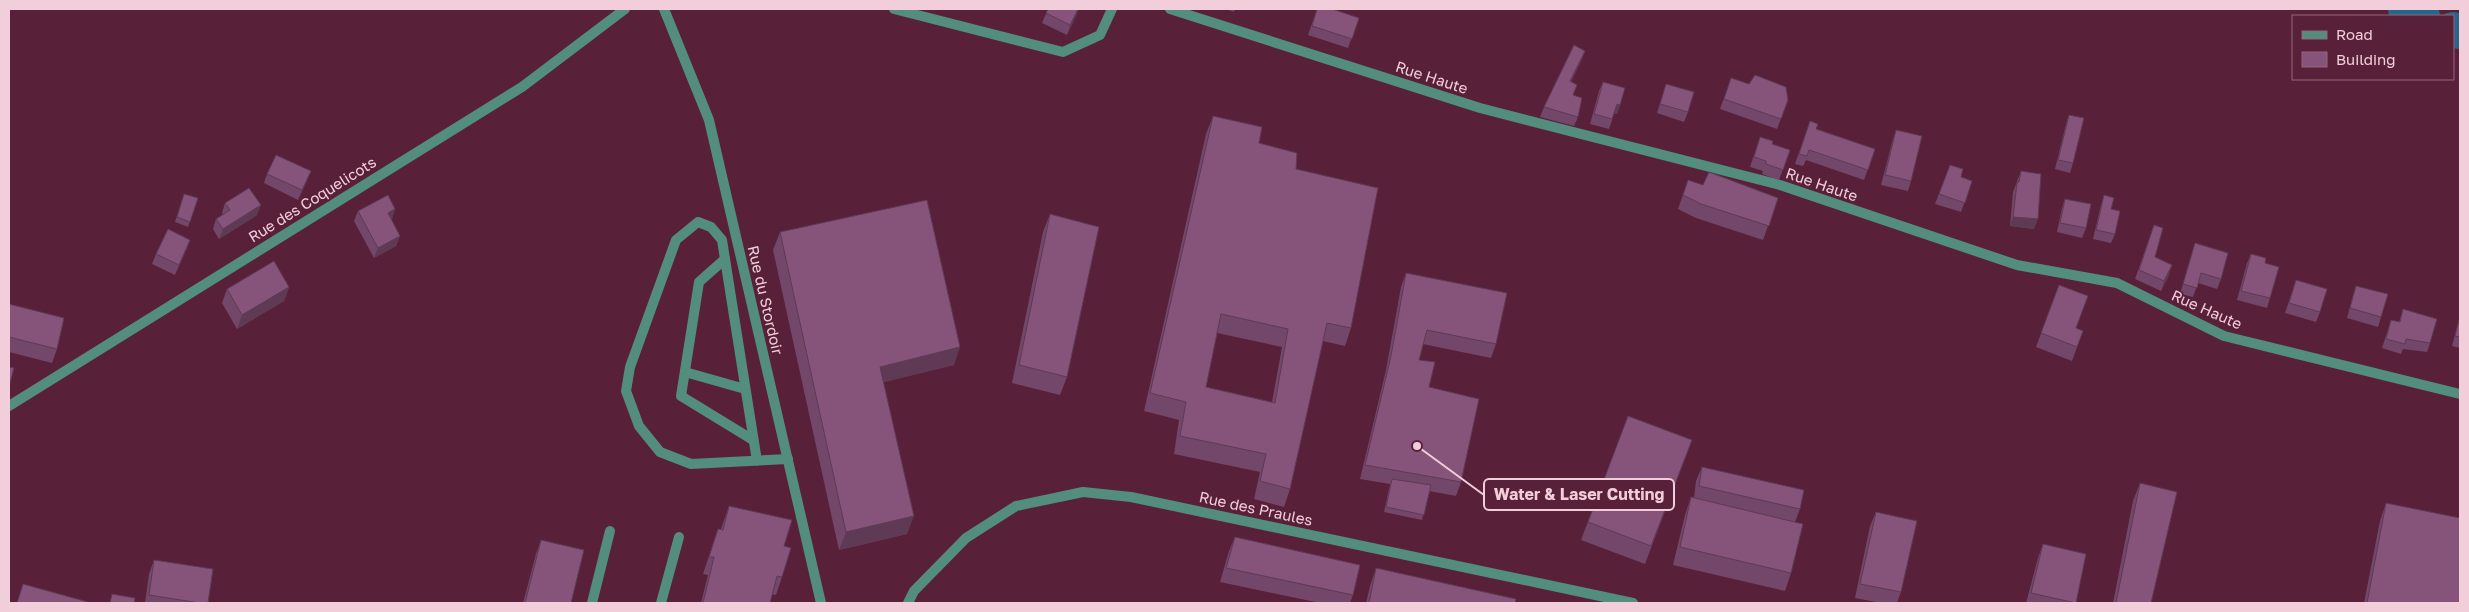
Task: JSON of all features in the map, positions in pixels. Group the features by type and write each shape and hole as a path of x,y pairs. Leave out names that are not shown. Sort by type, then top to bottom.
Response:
{"street":[{"name":"Rue des Coquelicots","path":"9,406 522,87 625,9"},
{"name":"Rue du Stordoir","path":"664,9 709,120 821,603"},
{"path":"894,9 1063,52 1100,35 1112,9"},
{"name":"Rue Haute","path":"1170,9 1480,108 1780,185 2016,265 2117,283 2224,336 2460,394"},
{"path":"757,461 722,240 711,227 698,222 676,240 630,367 626,391 639,426 660,452 690,464 788,460"},
{"path":"725,258 699,282 681,396 753,440"},
{"path":"685,372 745,389"},
{"name":"Rue des Praules","path":"908,603 914,591 966,538 1016,506 1083,492 1131,497 1633,603"},
{"path":"592,603 610,531"},
{"path":"661,603 678,537"}],"building":[{"path":"1048,9 1078,9 1070,25 1046,13"},
{"path":"1317,9 1332,9 1359,18 1352,39 1312,26"},
{"path":"1574,45 1585,51 1570,81 1577,85 1573,95 1582,98 1578,117 1544,107"},
{"path":"1755,75 1786,87 1788,100 1781,119 1724,99 1731,78 1749,84"},
{"path":"1603,82 1625,88 1620,105 1617,104 1612,119 1594,114"},
{"path":"1666,84 1694,92 1688,112 1660,104"},
{"path":"2069,115 2084,118 2073,163 2058,160"},
{"path":"1213,116 1262,127 1259,143 1297,153 1296,169 1378,188 1351,328 1327,323 1290,489 1260,481 1266,454 1180,436 1186,402 1150,393","holes":["1221,314 1288,329 1275,403 1206,387"]},
{"path":"1810,121 1818,124 1816,129 1875,149 1868,170 1809,150 1807,156 1799,154"},
{"path":"1896,130 1922,136 1911,181 1885,175"},
{"path":"1760,137 1773,141 1772,144 1790,150 1783,170 1754,157"},
{"path":"276,155 311,171 302,190 267,174"},
{"path":"1950,165 1963,169 1961,177 1972,181 1965,203 1939,194"},
{"path":"2021,171 2041,174 2038,219 2013,217 2017,183 2019,182"},
{"path":"1709,172 1778,198 1769,226 1701,204 1683,195 1688,180 1703,185"},
{"path":"249,188 261,205 223,229 216,219 230,210 225,203"},
{"path":"184,194 198,198 190,222 177,217"},
{"path":"388,195 395,209 388,213 400,236 378,248 358,211"},
{"path":"2104,195 2114,198 2111,209 2120,211 2115,234 2096,230"},
{"path":"2065,199 2091,204 2086,228 2060,223"},
{"path":"927,200 960,347 880,367 914,516 846,532 780,232"},
{"path":"1050,214 1099,227 1067,377 1019,365"},
{"path":"2154,225 2163,228 2155,257 2172,265 2164,281 2139,270"},
{"path":"168,229 190,240 179,265 156,254"},
{"path":"2195,243 2228,253 2221,279 2201,273 2197,288 2183,284"},
{"path":"2251,254 2266,258 2265,263 2279,267 2270,298 2241,291"},
{"path":"274,261 289,287 242,315 227,289"},
{"path":"1406,273 1507,293 1496,344 1427,330 1419,360 1435,362 1429,387 1479,399 1461,482 1365,465 1391,356"},
{"path":"2296,280 2327,289 2320,312 2289,303"},
{"path":"2059,285 2088,296 2076,328 2083,331 2077,347 2041,333"},
{"path":"2356,286 2388,294 2381,317 2350,308"},
{"path":"9,304 64,318 57,349 9,337"},
{"path":"2403,309 2437,319 2430,343 2406,339 2405,344 2386,339 2391,320 2400,322"},
{"path":"2460,317 2460,337 2455,336"},
{"path":"9,367 14,368 9,387"},
{"path":"1628,416 1692,440 1651,546 1588,522"},
{"path":"1702,467 1804,490 1800,509 1699,486"},
{"path":"1392,479 1431,485 1424,515 1386,507"},
{"path":"2140,483 2177,492 2151,603 2116,603"},
{"path":"1691,497 1803,524 1791,573 1680,547"},
{"path":"2386,503 2460,518 2460,603 2367,603"},
{"path":"729,506 792,520 784,546 791,548 782,577 777,576 770,603 703,603 714,557 709,557 718,529 723,530"},
{"path":"1876,512 1917,521 1901,592 1860,584"},
{"path":"1235,537 1360,565 1353,595 1226,568"},
{"path":"541,540 584,550 571,603 525,603"},
{"path":"2043,544 2086,554 2076,603 2031,593"},
{"path":"154,560 213,569 208,603 149,595"},
{"path":"1376,568 1516,599 1515,603 1369,603"},
{"path":"23,584 88,602 88,603 17,603"},
{"path":"112,594 135,598 134,603 110,603"}],"waterway":[{"path":"2405,9 2420,15"},
{"path":"2454,29 2460,32"}],"place":[{"name":"Water & Laser Cutting","path":"1417,446"}]}
